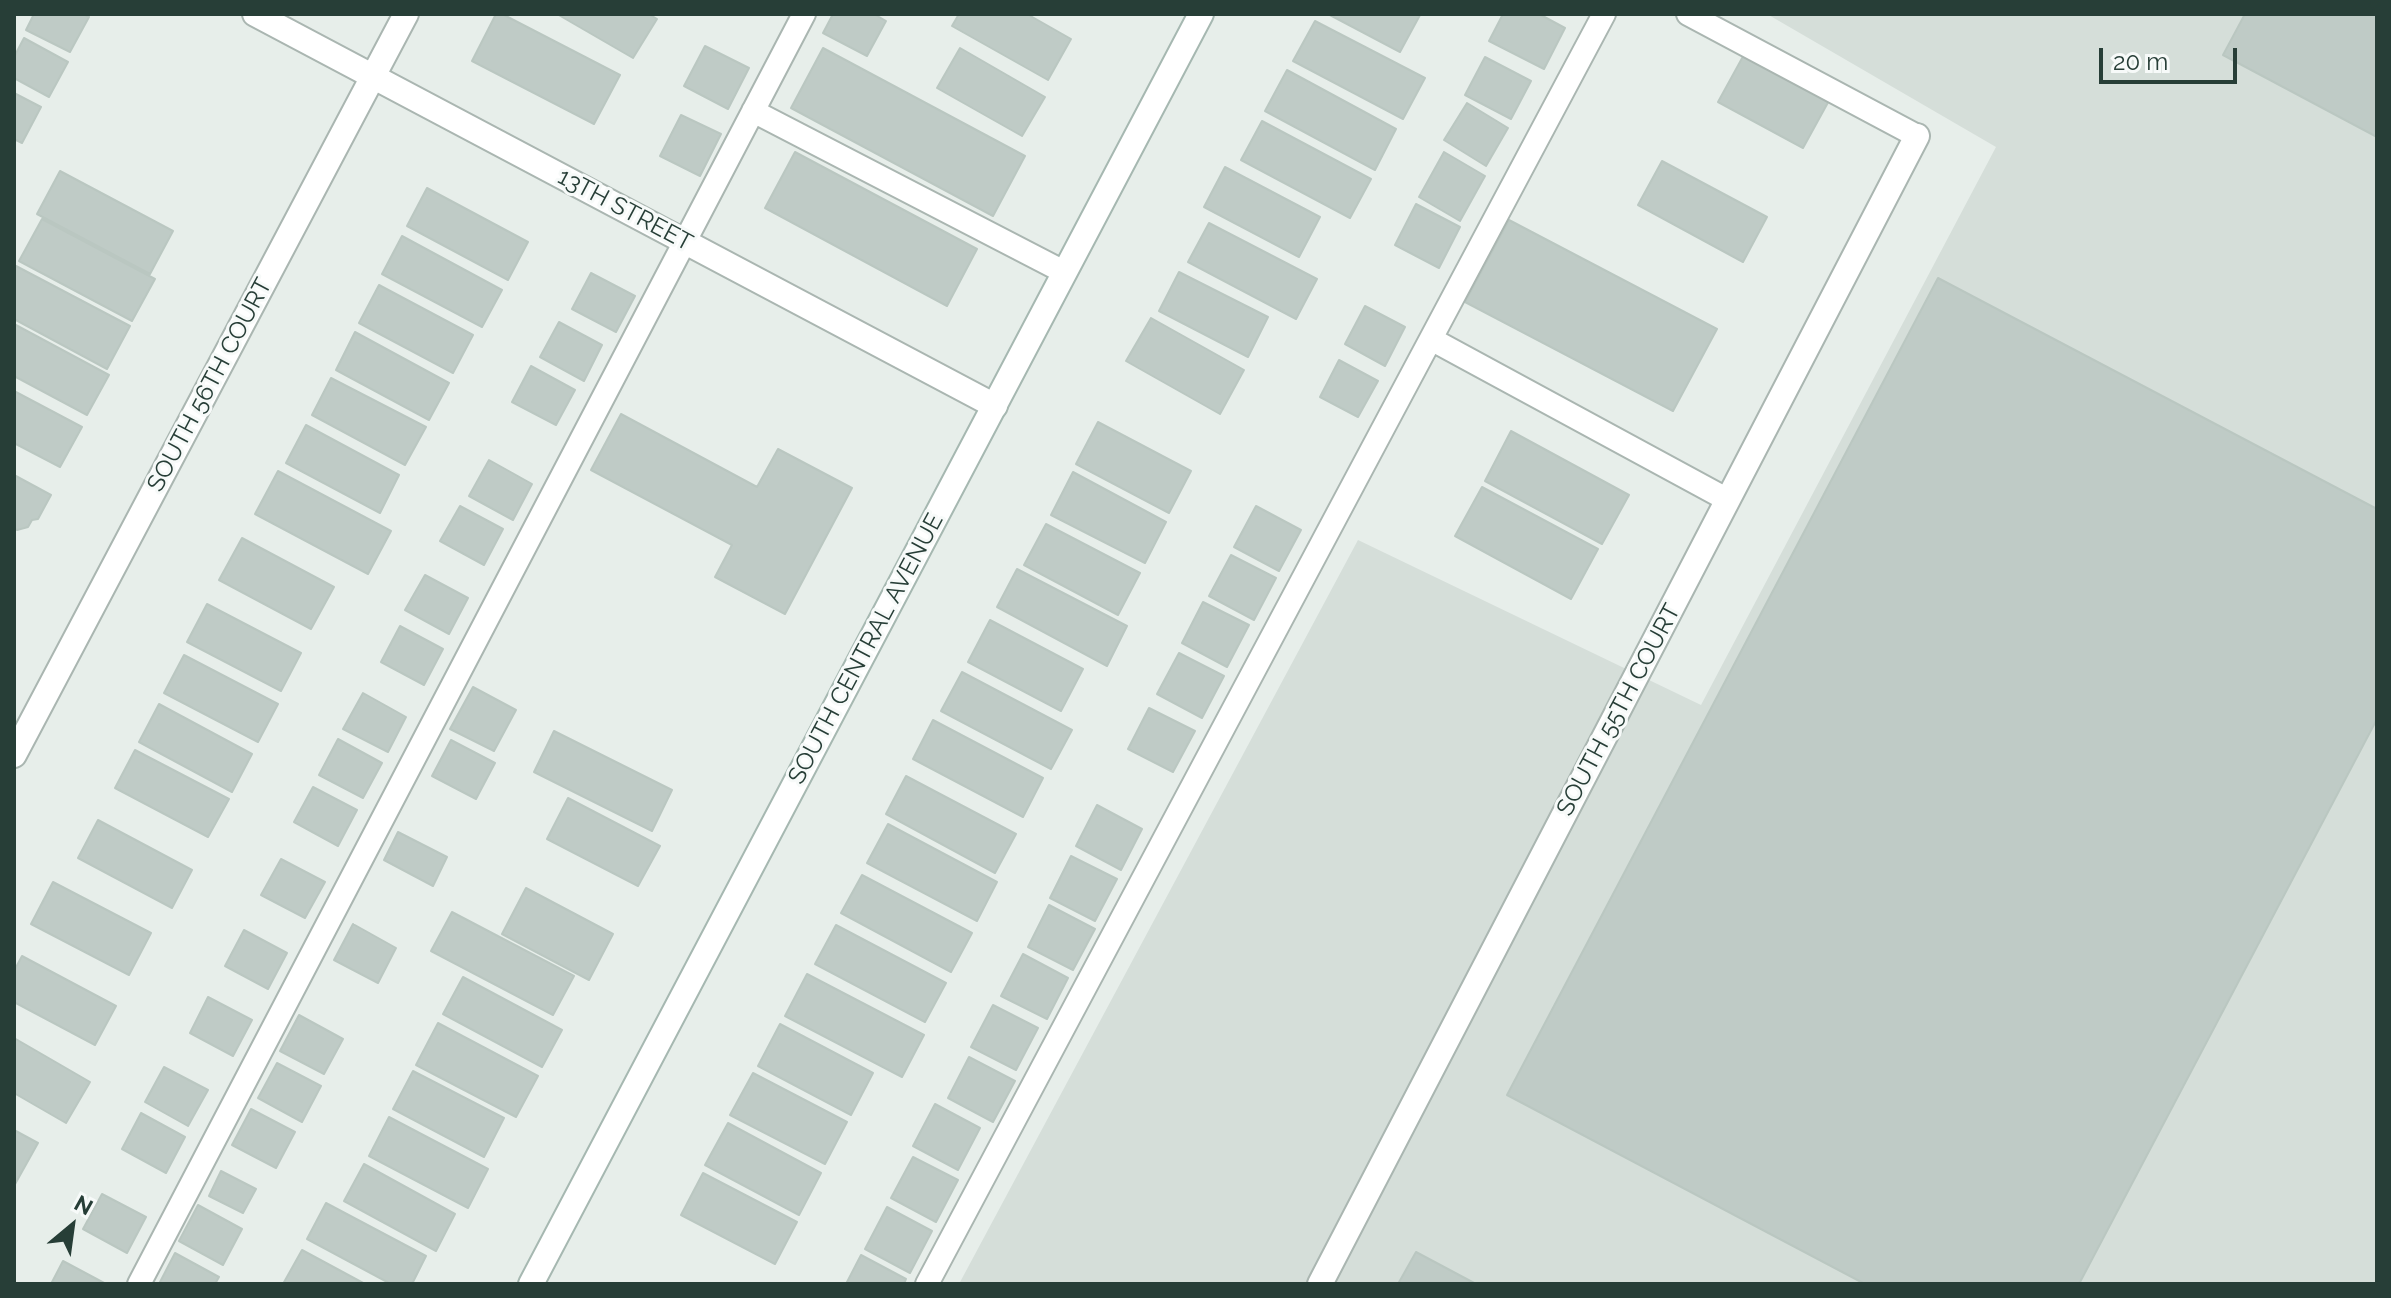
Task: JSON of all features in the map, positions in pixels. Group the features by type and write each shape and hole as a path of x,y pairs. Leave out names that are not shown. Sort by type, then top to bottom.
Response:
{"street":[{"name":"13TH STREET","path":"255,14 995,406"},
{"name":"SOUTH 56TH COURT","path":"14,755 406,14"},
{"name":"SOUTH CENTRAL AVENUE","path":"531,1284 1201,14"},
{"name":"SOUTH 55TH COURT","path":"1320,1284 1917,136"}],"lane":[{"path":"139,1284 804,14"},
{"path":"927,1284 1604,14"},
{"path":"1688,14 1917,136"},
{"path":"753,111 1064,272"},
{"path":"1431,339 1728,500"}],"shaded area":[{"path":"1767,14 2377,14 2377,1284 959,1284 1358,540 1701,705 1996,147"}],"building":[{"path":"34,14 83,14 89,17 70,52 26,30"},
{"path":"496,14 502,14 620,75 594,124 472,61"},
{"path":"557,14 649,14 657,19 633,58"},
{"path":"833,14 874,14 886,21 867,56 823,33"},
{"path":"959,14 1027,14 1071,39 1048,80 952,26"},
{"path":"1328,14 1419,14 1420,15 1400,52"},
{"path":"1503,14 1539,14 1565,28 1544,69 1489,41"},
{"path":"2245,14 2377,14 2377,137 2223,55"},
{"path":"1315,21 1425,78 1403,119 1293,61"},
{"path":"24,38 68,62 49,97 14,78 14,57"},
{"path":"705,46 749,68 728,109 684,86"},
{"path":"823,48 1025,156 993,216 791,108"},
{"path":"960,48 1045,97 1022,136 937,88"},
{"path":"1746,51 1831,97 1803,148 1718,102"},
{"path":"1485,57 1531,81 1511,119 1465,95"},
{"path":"1287,70 1396,129 1375,170 1265,111"},
{"path":"14,93 41,107 22,143 14,139"},
{"path":"1467,103 1508,128 1486,166 1444,140"},
{"path":"681,115 721,134 700,176 660,156"},
{"path":"1262,121 1371,179 1350,218 1241,160"},
{"path":"795,152 977,249 947,306 765,208"},
{"path":"1444,152 1485,176 1460,221 1419,197"},
{"path":"1662,161 1767,217 1743,262 1638,205"},
{"path":"1225,167 1320,217 1299,257 1204,207"},
{"path":"60,171 173,231 150,274 37,214"},
{"path":"427,188 528,242 508,280 407,226"},
{"path":"1416,204 1460,227 1439,268 1395,245"},
{"path":"42,219 155,279 132,321 19,261"},
{"path":"1509,220 1717,329 1673,411 1465,302"},
{"path":"1209,223 1317,279 1296,319 1188,262"},
{"path":"402,236 502,290 482,327 382,274"},
{"path":"16,266 130,326 107,369 14,319"},
{"path":"1179,272 1268,317 1248,357 1159,311"},
{"path":"591,273 635,296 616,332 572,309"},
{"path":"1938,278 2377,509 2377,719 2079,1284 1865,1284 1507,1095"},
{"path":"379,285 473,335 453,373 359,323"},
{"path":"1365,306 1405,327 1385,366 1345,344"},
{"path":"1151,318 1244,370 1220,414 1126,361"},
{"path":"559,322 602,345 584,381 540,357"},
{"path":"14,324 109,375 87,415 14,376"},
{"path":"355,332 449,383 429,420 336,370"},
{"path":"1339,360 1378,381 1358,417 1320,397"},
{"path":"531,366 575,390 556,425 512,402"},
{"path":"331,378 426,427 405,465 312,415"},
{"path":"14,391 82,427 60,467 14,443"},
{"path":"621,414 757,487 778,449 852,488 785,614 715,577 732,545 591,470"},
{"path":"1098,422 1191,471 1169,513 1076,464"},
{"path":"306,425 399,475 380,513 286,463"},
{"path":"1511,431 1629,495 1602,544 1485,481"},
{"path":"489,460 532,484 513,520 469,496"},
{"path":"278,471 391,531 368,574 255,514"},
{"path":"1073,472 1166,522 1145,563 1051,515"},
{"path":"14,475 51,495 38,519 32,520 28,527 17,530 14,528"},
{"path":"1482,487 1598,549 1571,599 1455,536"},
{"path":"460,506 503,529 484,565 440,541"},
{"path":"1256,506 1301,530 1279,571 1234,547"},
{"path":"1046,524 1140,573 1118,615 1024,565"},
{"path":"242,538 334,587 311,629 219,580"},
{"path":"1231,555 1276,578 1254,620 1209,596"},
{"path":"1017,569 1127,626 1107,666 997,607"},
{"path":"425,575 468,598 449,634 405,610"},
{"path":"1203,602 1249,625 1227,667 1182,643"},
{"path":"207,604 301,653 281,691 187,642"},
{"path":"990,620 1083,669 1061,711 968,662"},
{"path":"400,626 443,649 424,685 381,662"},
{"path":"1179,653 1224,676 1202,718 1157,694"},
{"path":"184,655 278,704 258,742 164,693"},
{"path":"962,672 1072,730 1051,769 941,711"},
{"path":"473,687 516,710 494,751 450,729"},
{"path":"363,693 406,717 388,752 343,729"},
{"path":"159,704 252,754 232,792 139,742"},
{"path":"1149,708 1195,731 1173,772 1128,749"},
{"path":"933,720 1043,778 1023,817 913,759"},
{"path":"554,731 672,790 652,831 534,772"},
{"path":"338,739 382,763 363,798 319,775"},
{"path":"451,740 495,763 476,799 432,776"},
{"path":"135,750 229,799 208,837 115,788"},
{"path":"906,776 1016,834 995,873 886,814"},
{"path":"313,787 357,810 338,846 294,822"},
{"path":"568,798 660,846 638,886 547,839"},
{"path":"1097,805 1142,829 1121,870 1076,846"},
{"path":"98,820 192,870 172,908 78,858"},
{"path":"888,824 997,882 977,921 867,863"},
{"path":"398,832 447,857 433,886 384,860"},
{"path":"1071,856 1117,879 1095,921 1050,898"},
{"path":"281,859 325,882 305,918 261,895"},
{"path":"862,875 972,933 951,972 841,913"},
{"path":"53,882 151,933 129,975 31,924"},
{"path":"526,888 613,934 589,980 502,934"},
{"path":"1049,905 1095,929 1073,970 1028,947"},
{"path":"452,912 574,976 553,1015 431,951"},
{"path":"353,924 396,948 378,983 334,960"},
{"path":"836,925 946,983 925,1022 815,964"},
{"path":"244,930 287,953 268,989 225,966"},
{"path":"1023,954 1068,978 1047,1019 1001,996"},
{"path":"22,956 116,1006 95,1045 14,1002 14,971"},
{"path":"807,974 924,1035 902,1077 785,1016"},
{"path":"463,977 562,1030 542,1067 443,1014"},
{"path":"208,997 252,1020 233,1056 190,1033"},
{"path":"993,1005 1038,1028 1016,1070 971,1047"},
{"path":"299,1015 343,1039 324,1074 280,1051"},
{"path":"438,1023 538,1076 516,1117 416,1065"},
{"path":"780,1024 873,1073 851,1115 758,1066"},
{"path":"14,1038 90,1082 66,1123 14,1093"},
{"path":"969,1057 1015,1081 993,1122 948,1098"},
{"path":"277,1063 321,1086 302,1122 258,1098"},
{"path":"164,1067 208,1090 188,1126 145,1102"},
{"path":"413,1071 504,1118 484,1157 393,1109"},
{"path":"753,1073 847,1122 825,1164 730,1115"},
{"path":"935,1104 980,1128 958,1170 913,1146"},
{"path":"251,1109 295,1132 276,1168 232,1145"},
{"path":"141,1113 185,1137 166,1173 122,1149"},
{"path":"389,1117 488,1169 468,1208 369,1156"},
{"path":"728,1123 821,1173 799,1215 705,1165"},
{"path":"14,1130 38,1143 14,1186"},
{"path":"913,1157 958,1180 936,1222 891,1198"},
{"path":"364,1164 455,1214 436,1251 344,1201"},
{"path":"221,1171 256,1189 243,1213 209,1196"},
{"path":"703,1173 797,1222 775,1264 681,1215"},
{"path":"102,1194 146,1217 127,1253 83,1229"},
{"path":"326,1203 426,1256 412,1284 391,1284 307,1239"},
{"path":"198,1205 242,1229 223,1265 179,1241"},
{"path":"887,1207 932,1231 910,1273 865,1249"},
{"path":"302,1250 365,1284 283,1284"},
{"path":"1416,1252 1476,1284 1398,1284"},
{"path":"175,1253 219,1277 215,1284 159,1284"},
{"path":"861,1255 906,1279 904,1284 846,1284"},
{"path":"63,1261 106,1284 51,1284"}]}
